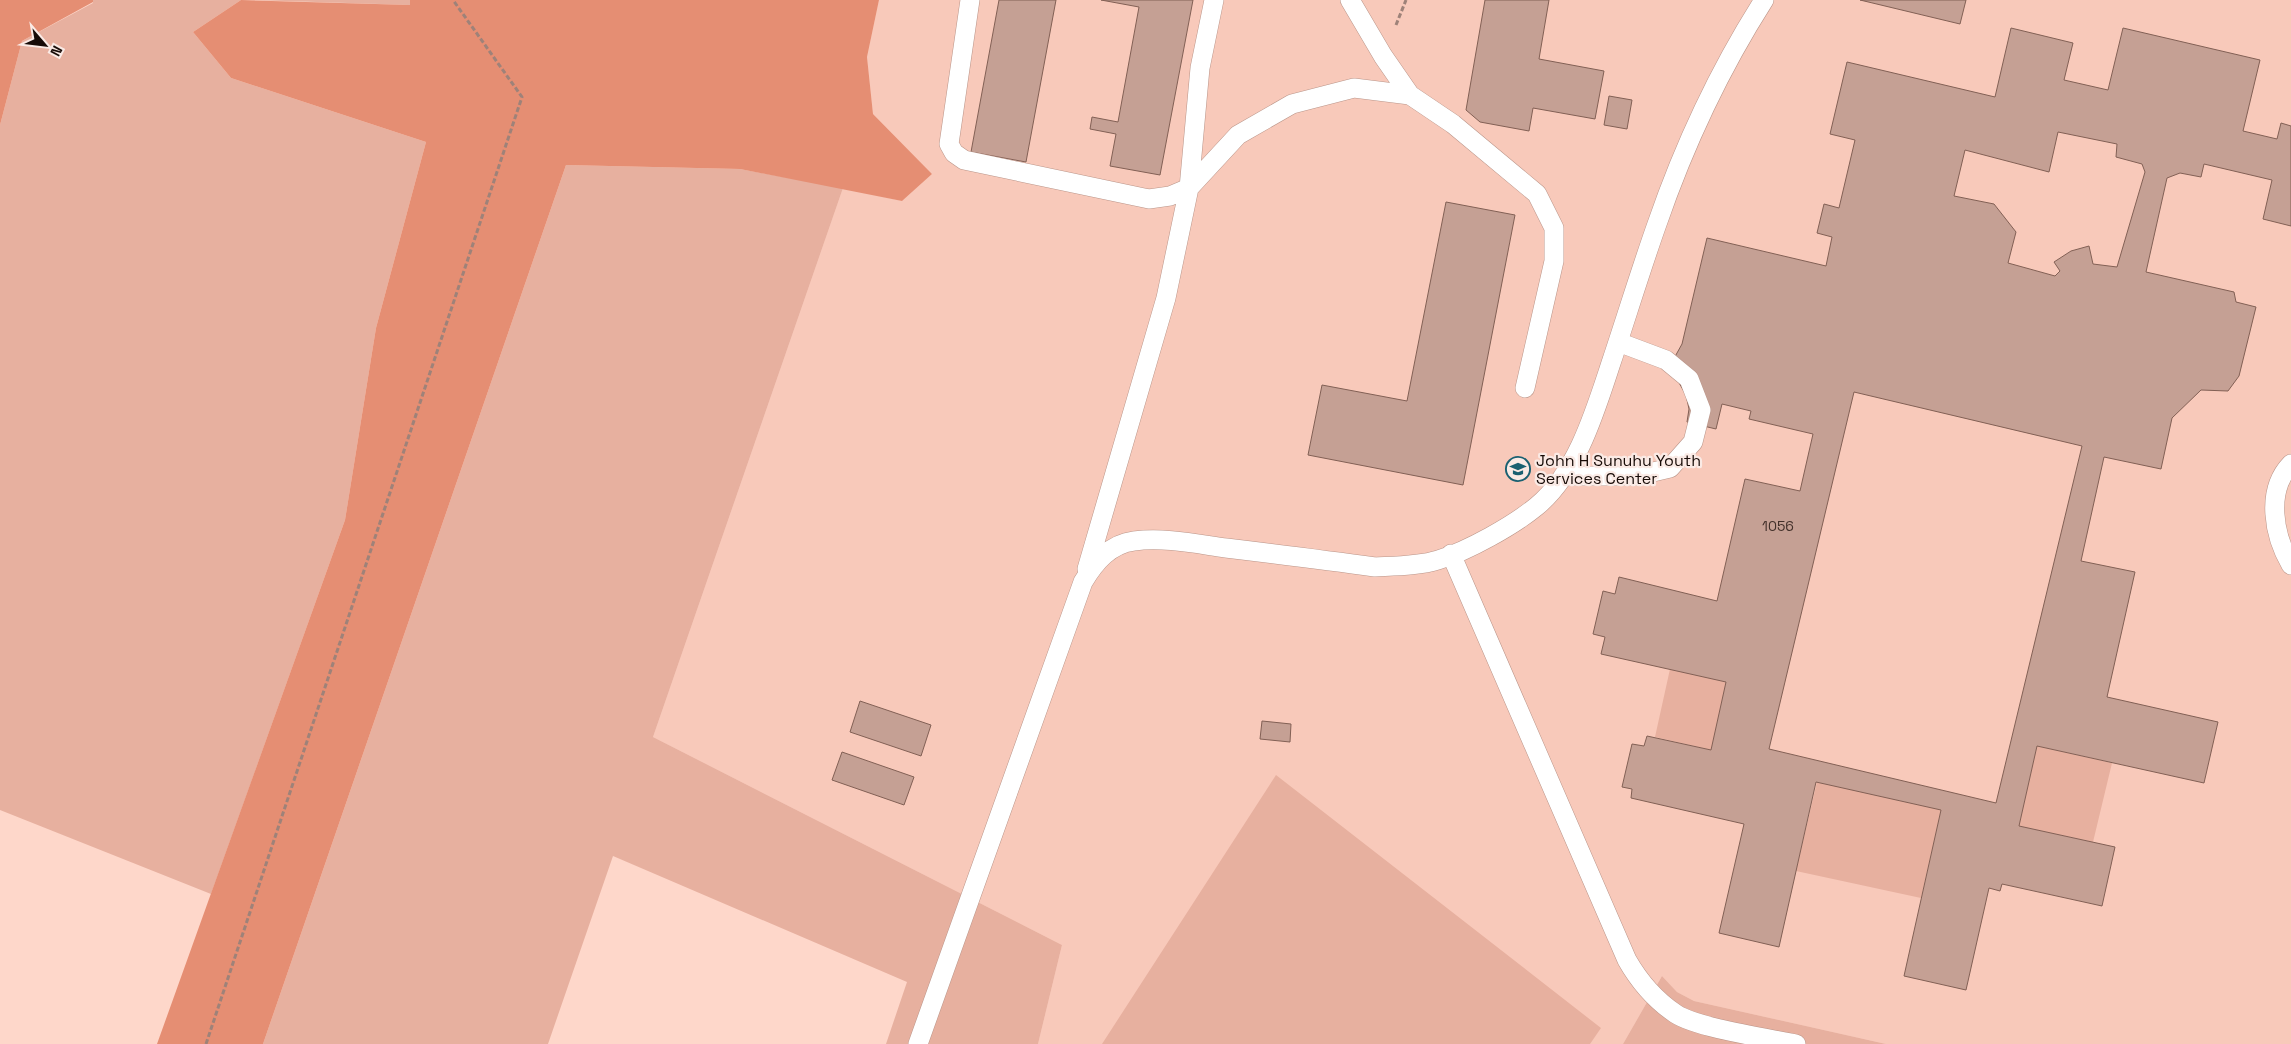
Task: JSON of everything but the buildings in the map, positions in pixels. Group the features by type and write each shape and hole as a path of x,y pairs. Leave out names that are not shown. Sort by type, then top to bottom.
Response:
{"lane":[{"path":"970,0 949,144 954,153 964,160 1149,199 1170,196 1189,188 1238,135 1292,104 1354,88 1410,95"},
{"path":"918,1044 1083,582 1166,298 1189,188 1200,68 1214,0"},
{"path":"1350,0 1382,56 1410,95 1453,124 1537,194 1554,228 1554,261 1525,388"},
{"path":"1083,582 1101,556 1113,548 1134,541 1207,545 1375,567 1439,560 1495,535 1538,505 1563,476 1590,425 1657,224 1696,120 1738,40 1764,0"},
{"path":"1563,476 1636,476 1670,468 1693,442 1701,410 1689,379 1666,360 1618,342"},
{"path":"2291,464 2277,487 2275,507 2277,533 2282,550 2291,565"},
{"path":"1452,554 1627,960 1638,979 1677,1015 1701,1023 1796,1044"}],"path":[{"path":"206,1044 522,97 452,0"}],"shaded area":[{"path":"0,0 93,0 93,2 22,41 0,125"},
{"path":"93,0 241,0 193,32 231,78 426,142 376,328 345,520 211,894 0,810 0,125 22,41 93,3"},
{"path":"241,0 410,5 410,0 879,0 867,57 873,114 932,174 902,201 740,169 566,165 263,1044 157,1044 345,520 376,328 426,142 231,78 193,32"},
{"path":"251,0 410,0 410,5"},
{"name":"John H Sunuhu Youth Services Center","path":"879,0 2291,0 2291,1044 1886,1044 1694,1001 1677,992 1662,976 1623,1044 1038,1044 1062,945 653,737 843,188 902,201 932,174 873,114 867,57"},
{"path":"566,165 740,169 843,188 653,737 1062,945 1038,1044 886,1044 907,982 613,856 548,1044 263,1044"},
{"path":"1670,669 1726,682 1711,750 1655,737"},
{"path":"2037,746 2112,763 2093,842 2019,826"},
{"path":"1276,775 1601,1028 1590,1044 1102,1044"},
{"path":"1817,782 1941,810 1921,898 1796,871"},
{"path":"1662,976 1677,992 1694,1001 1886,1044 1623,1044"}],"place":[{"name":"John H Sunuhu Youth Services Center","path":"1518,469"}]}
